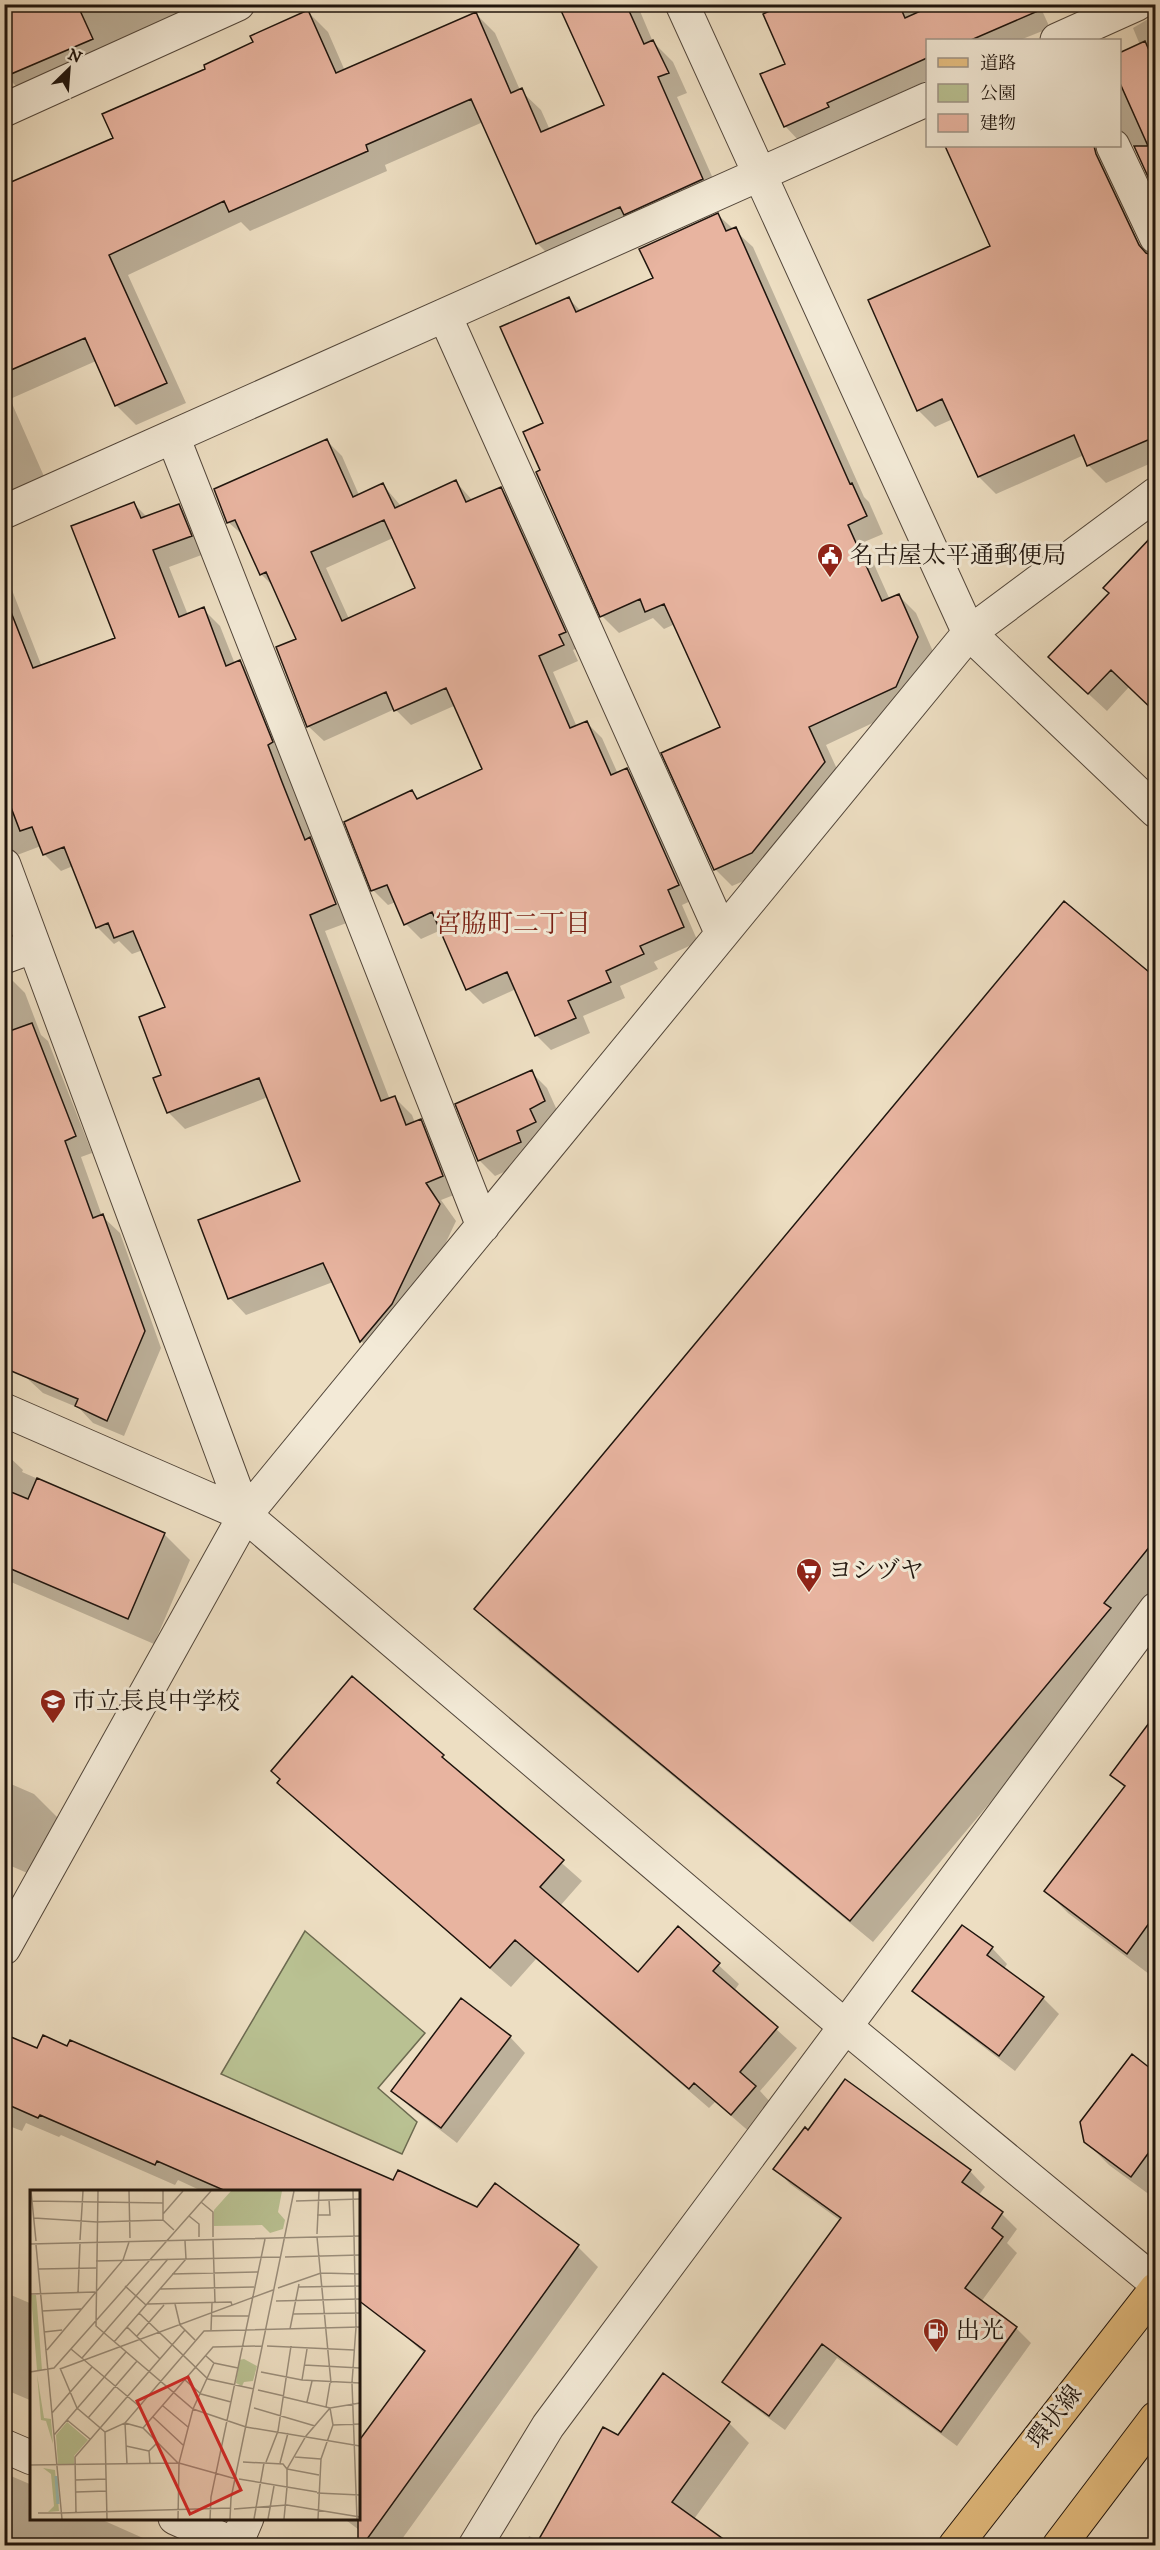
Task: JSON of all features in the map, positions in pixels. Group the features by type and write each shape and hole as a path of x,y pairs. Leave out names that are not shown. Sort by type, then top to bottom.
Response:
{"main road":[{"name":"環状線","path":"955,2546 1155,2289"},
{"path":"1059,2546 1155,2418"}],"street":[{"path":"4,110 238,4"},
{"path":"682,4 969,633 1155,811"},
{"path":"1064,39 1137,4"},
{"path":"4,512 926,99"},
{"path":"1113,147 1155,237"},
{"path":"445,316 722,934"},
{"path":"173,437 483,1226"},
{"path":"4,1948 245,1515 969,633 1155,494"},
{"path":"4,865 245,1515"},
{"path":"4,957 34,946"},
{"path":"4,1410 245,1515 846,2027 1155,2283"},
{"path":"475,2546 548,2426 1155,1609"},
{"path":"4,2446 30,2457"},
{"path":"182,2520 240,2536"}],"green space":[{"path":"305,1931 425,2033 378,2088 417,2122 402,2154 221,2074"}],"building":[{"path":"4,4 77,4 93,39 4,77"},
{"path":"558,4 626,4 644,44 653,40 669,73 658,77 703,179 624,215 620,207 536,244 471,99 366,145 368,151 229,212 224,201 109,255 167,383 115,406 85,338 4,373 4,185 113,138 102,114 205,69 204,65 253,42 250,36 308,10 336,73 476,12 511,93 522,88 541,132 604,105"},
{"path":"784,4 899,4 905,18 936,4 1054,4 973,39 926,39 926,58 827,103 829,107 784,127 760,74 785,64 763,14"},
{"path":"1145,41 1155,64 1155,192 1134,146 1148,146 1121,85 1121,52"},
{"path":"945,147 1094,147 1139,245 1146,253 1155,256 1155,437 1087,466 1074,435 978,477 942,399 917,411 868,300 990,246"},
{"path":"718,213 726,231 736,227 850,484 852,483 867,516 848,525 882,601 899,594 918,637 896,687 809,727 825,762 752,853 714,870 661,753 720,727 664,604 645,612 640,599 600,617 536,472 540,470 523,432 543,423 500,327 569,297 576,312 653,278 639,249"},
{"path":"327,439 353,497 383,483 395,508 456,480 466,502 501,487 566,632 559,635 564,645 539,656 570,728 587,721 611,775 627,768 679,885 668,890 684,927 640,946 644,954 606,971 611,982 568,1001 576,1018 535,1036 507,972 466,990 432,912 404,925 387,885 371,891 344,822 412,790 417,799 482,769 446,688 394,711 386,692 307,727 276,647 296,639 266,572 260,575 235,520 227,523 214,489","holes":["384,520 415,588 342,621 311,552"]},
{"path":"134,502 141,518 179,504 192,536 153,550 179,617 204,607 226,666 240,660 273,742 268,745 282,782 305,840 310,837 336,904 310,915 381,1101 395,1096 406,1125 421,1119 443,1176 426,1183 440,1204 392,1304 360,1342 323,1263 228,1299 198,1220 300,1181 259,1078 167,1113 153,1078 161,1075 139,1017 165,1007 133,931 114,938 108,923 96,928 64,847 43,855 32,827 20,831 4,789 4,602 7,602 33,668 115,638 71,526"},
{"path":"1155,533 1155,712 1111,670 1088,694 1048,657 1109,593 1103,588"},
{"path":"1064,901 1155,977 1155,1540 1104,1603 1111,1608 850,1921 474,1609"},
{"path":"32,1023 76,1136 65,1141 93,1218 103,1214 145,1331 107,1421 75,1406 78,1399 4,1368 4,1033"},
{"path":"532,1070 545,1101 530,1109 536,1122 517,1131 521,1142 478,1161 455,1104"},
{"path":"37,1478 165,1533 128,1619 4,1566 4,1489 28,1499"},
{"path":"352,1676 444,1755 442,1757 564,1860 540,1887 638,1972 678,1926 720,1963 713,1971 778,2027 740,2072 756,2086 731,2115 694,2083 689,2089 515,1940 490,1968 277,1783 280,1779 271,1771"},
{"path":"1155,1715 1155,1915 1127,1954 1044,1891 1125,1786 1110,1775"},
{"path":"962,1925 993,1947 987,1955 1044,1997 999,2056 912,1991"},
{"path":"461,1998 511,2036 441,2128 391,2091"},
{"path":"4,2034 37,2048 43,2035 67,2046 70,2040 393,2180 398,2170 477,2207 495,2183 579,2245 362,2546 358,2546 360,2439 425,2351 360,2302 360,2190 223,2190 157,2161 155,2165 40,2115 38,2118 4,2103"},
{"path":"1132,2054 1155,2072 1155,2144 1131,2177 1084,2142 1080,2122"},
{"path":"845,2079 971,2170 962,2182 1003,2212 992,2228 1003,2237 965,2288 1017,2327 941,2432 822,2344 769,2416 722,2382 841,2218 773,2169 805,2127 808,2130"},
{"path":"663,2373 730,2422 672,2502 733,2546 535,2546 603,2427 618,2435"}],"place":[{"name":"名古屋太平通郵便局","path":"830,579"},
{"name":"ヨシヅヤ","path":"809,1594"},
{"name":"市立長良中学校","path":"53,1725"},
{"name":"出光","path":"936,2354"}],"district":[{"name":"宮脇町二丁目","path":"513,924"}]}
